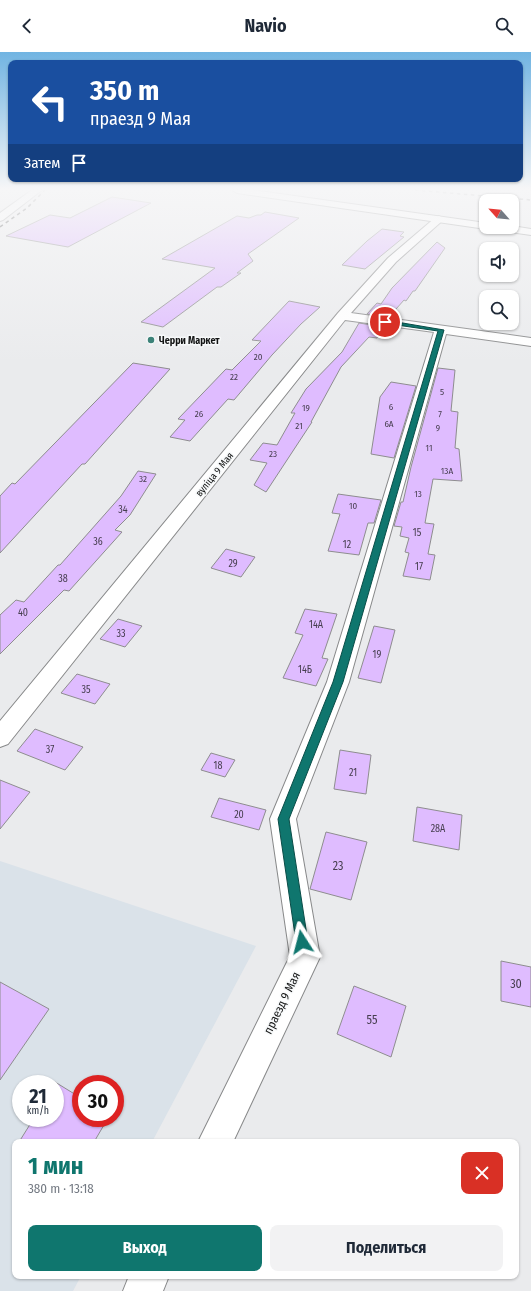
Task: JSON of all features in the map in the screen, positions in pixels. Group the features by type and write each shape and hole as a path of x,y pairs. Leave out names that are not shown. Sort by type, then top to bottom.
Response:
{"street":[{"name":"вуліца 9 Мая","path":"0,738 342,316 392,260 406,248"},
{"path":"342,316 531,342"},
{"name":"праезд 9 Мая","path":"216,1139 305,957 283,819 338,682 441,330"},
{"path":"142,1291 148,1279"}],"shaded area":[{"path":"0,861 256,946 154,1139 12,1139 12,1279 79,1279 73,1291 0,1291"}],"building":[{"path":"182,248 257,248 248,254 253,261 237,273 241,273 221,287 217,287 163,327 141,322 215,268 162,259"},
{"path":"360,248 391,248 365,269 342,265"},
{"path":"431,248 445,248 415,291 413,291 406,301 404,300 389,317 367,314 377,303 381,304 392,288"},
{"path":"289,301 320,307 301,324 272,355 234,400 228,399 190,441 170,437 185,420 178,419 226,369 232,370 261,341 252,340"},
{"path":"359,323 384,327 377,338 369,337 341,367 312,422 266,492 254,485 267,463 250,460 263,443 277,445 295,413 291,413 306,389 342,352"},
{"path":"133,363 170,369 85,464 82,464 0,553 0,496 12,483 15,484"},
{"path":"438,368 455,370 451,411 458,412 455,448 459,449 462,481 433,479 425,523 434,524 428,554 435,555 430,580 403,576 409,553 405,552 409,538 400,536 402,527 394,526 401,502 403,502"},
{"path":"391,382 416,386 394,458 371,454 380,397"},
{"path":"138,471 156,474 130,515 115,530 122,532 69,591 64,590 0,654 0,615 16,600 24,602 58,565 60,565 121,496"},
{"path":"338,494 381,500 374,523 368,523 359,555 328,551 340,514 332,513"},
{"path":"226,549 255,557 241,577 211,568"},
{"path":"305,609 337,614 322,658 328,659 316,686 283,678 303,635 295,633"},
{"path":"118,619 142,626 125,647 100,639"},
{"path":"374,626 395,630 381,683 358,678"},
{"path":"77,674 110,684 95,704 61,693"},
{"path":"35,729 83,747 65,770 17,751"},
{"path":"340,750 371,755 366,794 334,789"},
{"path":"211,753 235,760 225,777 201,770"},
{"path":"0,780 30,792 0,829"},
{"path":"219,798 266,810 259,830 211,817"},
{"path":"417,807 462,815 459,850 413,841"},
{"path":"326,832 367,842 351,900 310,889"},
{"path":"501,961 531,967 531,1007 501,1001"},
{"path":"0,982 49,1009 0,1080"},
{"path":"354,986 406,1006 391,1057 337,1034"},
{"path":"64,1088 72,1092 72,1127 103,1127 96,1139 21,1139 28,1127 64,1127"}],"place":[{"name":"Черри Маркет","path":"151,340"}],"route":[{"path":"302,942 283,819 338,682 441,330 385,322"}]}
